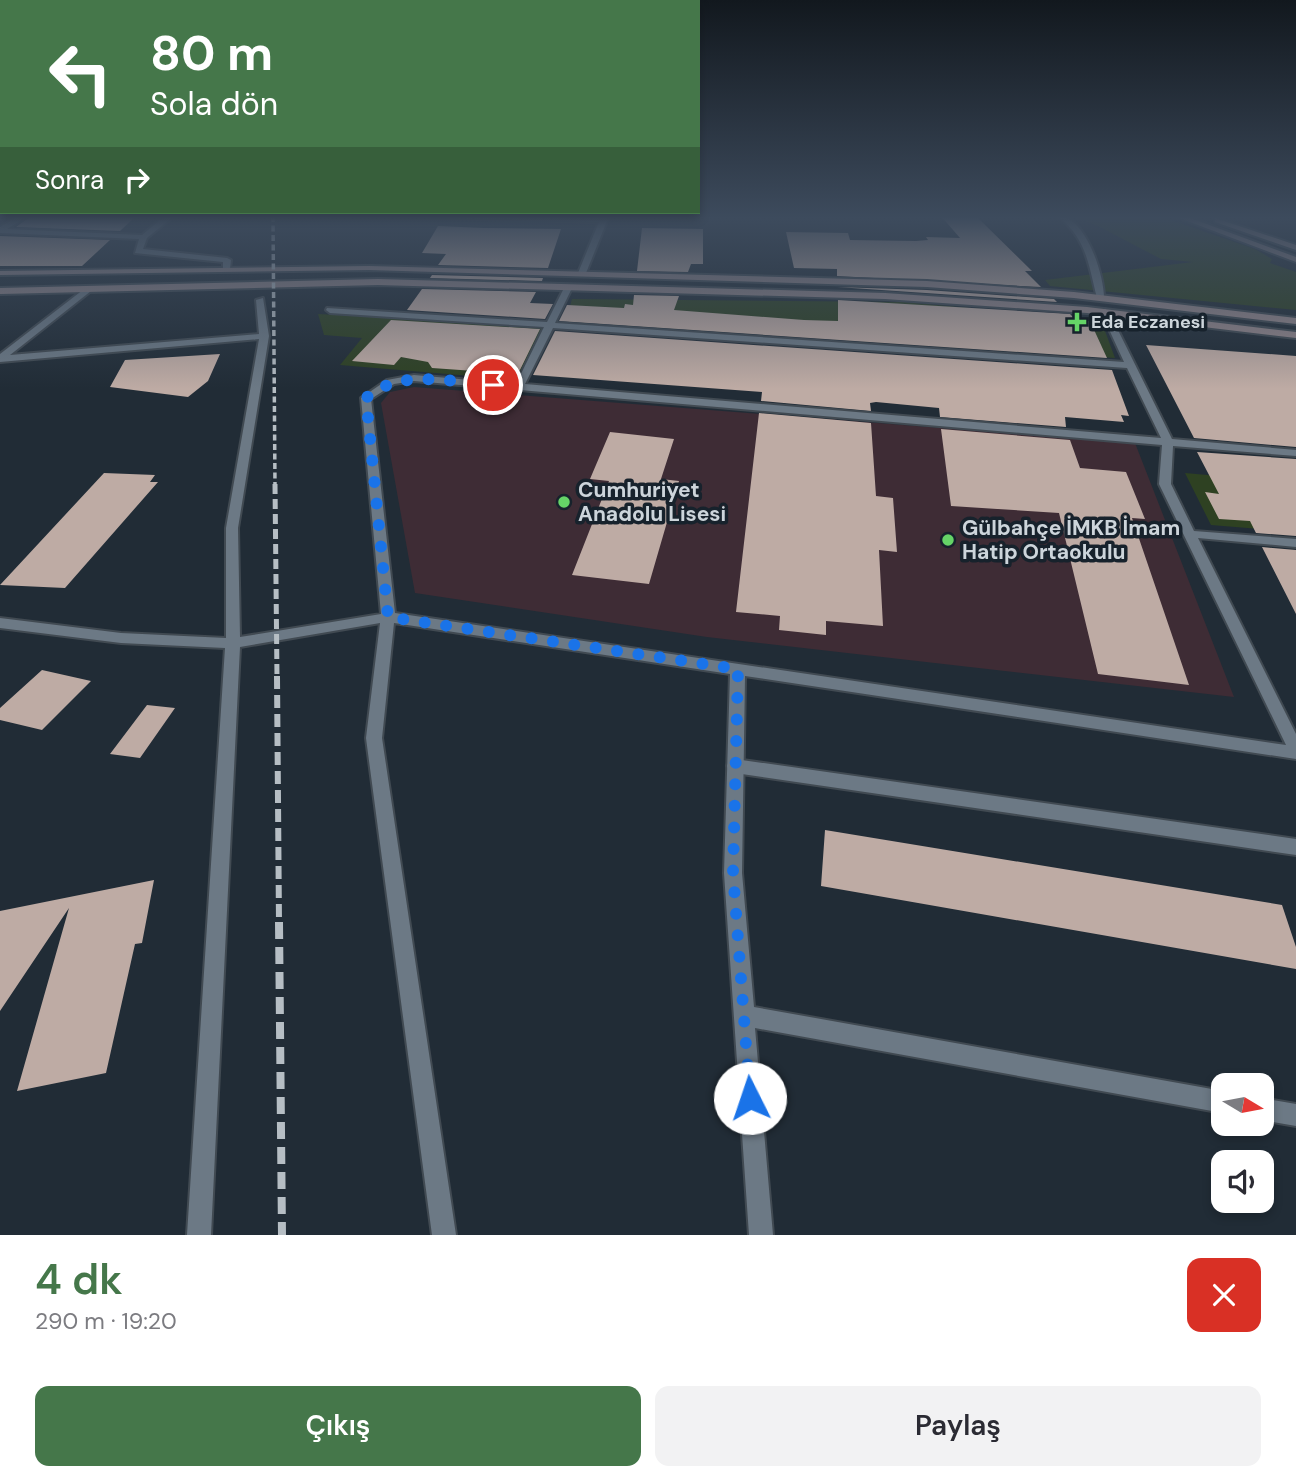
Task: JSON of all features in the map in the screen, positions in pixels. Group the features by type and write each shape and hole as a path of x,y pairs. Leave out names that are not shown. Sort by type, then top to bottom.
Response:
{"main road":[{"path":"602,274 927,284 1101,298 1296,321"},
{"path":"0,291 379,282 922,298 1105,312 1296,335"}],"street":[{"path":"1093,274 1101,298"},
{"path":"519,387 568,288"},
{"path":"1,358 88,289"},
{"path":"200,1235 233,643 232,528 264,336 260,300"},
{"path":"330,310 1131,365"},
{"path":"1105,312 1168,442 1165,484 1296,751"},
{"path":"1,358 264,336"},
{"path":"444,1235 374,738 388,617 366,398 391,383 414,378 1296,453"},
{"path":"1190,534 1296,543"},
{"path":"0,623 121,638 233,643 388,617 1296,751"},
{"path":"738,669 733,873 761,1235"},
{"path":"735,766 1296,847"},
{"path":"744,1016 1211,1100"},
{"path":"1274,1110 1296,1115"}],"shaded area":[{"name":"Gülbahçe İMKB İmam Hatip Ortaokulu","path":"414,387 1135,443 1234,697 707,637 415,593 381,403 390,392"}],"green space":[{"path":"1097,274 1296,274 1296,310 1050,286 1045,280"},
{"path":"572,299 904,302 1101,320 1115,358 566,321"},
{"path":"318,314 545,326 518,380 340,365 362,338 324,335"},
{"path":"1185,473 1296,483 1296,532 1211,525"}],"building":[{"path":"837,274 1028,274 1041,287 837,276"},
{"path":"432,275 543,278 542,281 430,278"},
{"path":"837,287 927,290 1054,299 1057,302"},
{"path":"422,289 536,292 530,303 553,304 545,319 407,310"},
{"path":"634,295 679,296 674,310 804,320 838,321 838,300 1070,314 1076,320 1090,321 1107,358 559,321 567,305 624,308 625,304 633,305"},
{"path":"391,320 540,329 518,374 432,368 428,362 401,357 394,365 352,361"},
{"path":"555,331 1112,370 1129,416 1121,415 1124,422 1065,417 1066,427 940,417 939,408 876,402 870,403 871,411 761,401 762,392 533,375"},
{"path":"1146,345 1296,356 1296,447 1194,438"},
{"path":"220,354 208,381 188,397 110,387 125,360"},
{"path":"759,413 871,423 876,496 893,498 897,552 879,550 883,626 826,621 826,635 779,630 780,616 736,612"},
{"path":"941,429 1070,440 1080,468 1126,472 1145,519 1132,518 1189,685 1098,674 1059,513 951,506"},
{"path":"610,432 674,439 661,479 679,481 649,584 572,575 609,481 590,479"},
{"path":"1197,452 1296,459 1296,536 1256,533 1250,521 1219,519 1205,492 1219,494"},
{"path":"104,473 155,475 150,482 158,482 65,588 0,585"},
{"path":"1262,547 1296,550 1296,614"},
{"path":"42,670 91,681 42,730 0,720 0,708"},
{"path":"147,705 175,708 140,758 110,754"},
{"path":"825,830 1282,905 1296,947 1296,969 821,886"},
{"path":"154,880 142,943 135,944 106,1073 17,1091 69,908 0,1011 0,911"}],"railway":[{"path":"273,274 275,486"},
{"path":"275,484 277,678"},
{"path":"277,676 279,923"},
{"path":"279,922 282,1235"}],"place":[{"name":"Eda Eczanesi","path":"1077,322"},
{"name":"Cumhuriyet Anadolu Lisesi","path":"564,502"},
{"name":"Gülbahçe İMKB İmam Hatip Ortaokulu","path":"948,540"}],"route":[{"path":"493,385 414,378 376,389 366,398 364,407 388,617 738,669 733,873 750,1098"}]}
